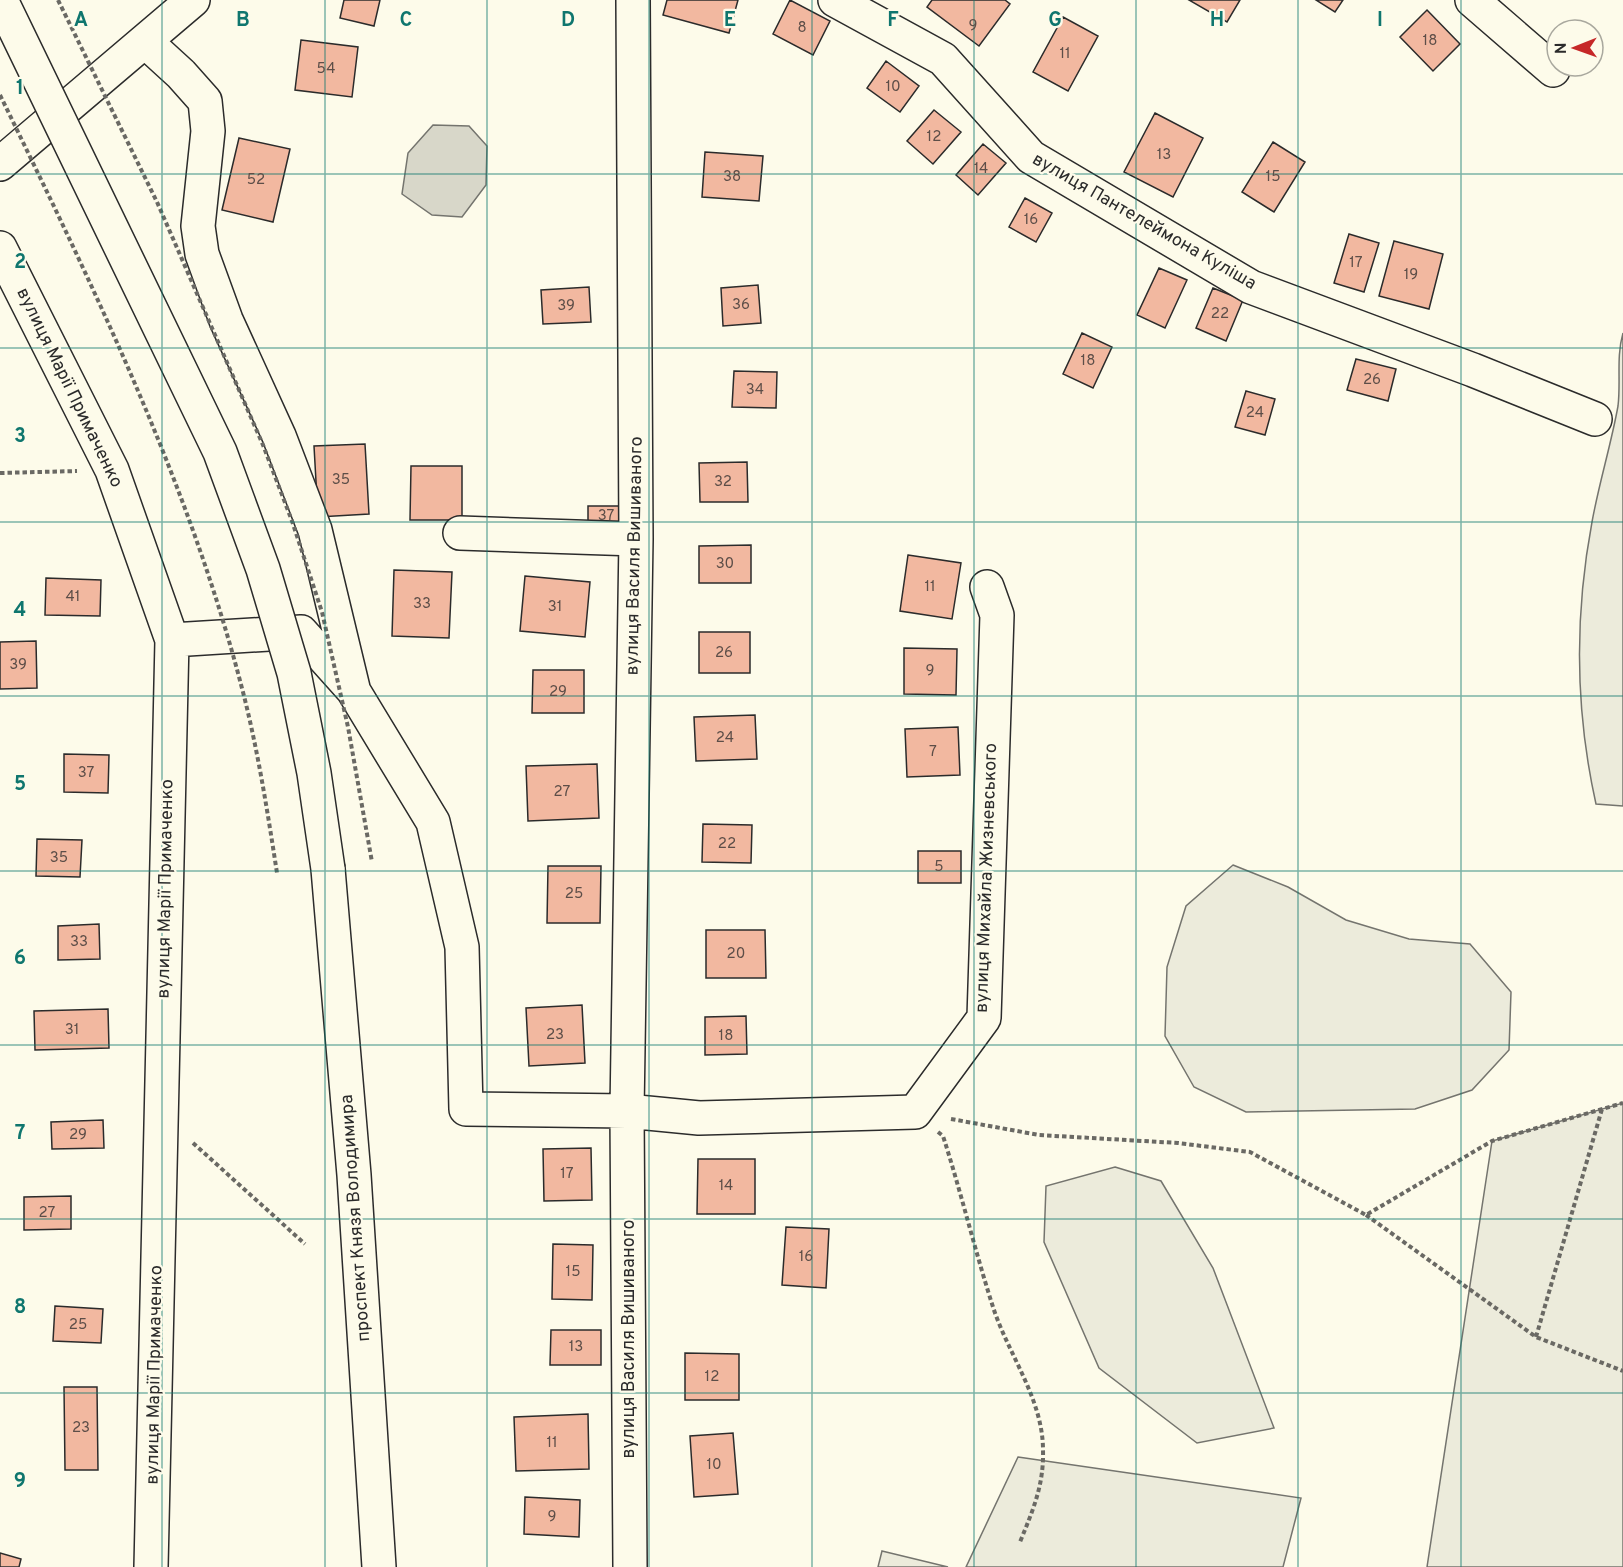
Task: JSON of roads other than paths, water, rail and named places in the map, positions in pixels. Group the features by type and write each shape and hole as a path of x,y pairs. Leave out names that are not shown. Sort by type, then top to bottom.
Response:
{"street":[{"name":"проспект Князя Володимира","path":"0,0 220,452 263,568 294,674 314,773 328,869 354,1175 379,1567"},
{"path":"0,164 193,0"},
{"name":"вулиця Василя Вишиваного","path":"630,1567 627,1111 636,539 633,0"},
{"name":"вулиця Пантелеймона Куліша","path":"835,0 943,59 1031,157 1251,287 1473,370 1595,419"},
{"path":"1472,0 1545,63"},
{"path":"146,42 182,74 205,101 208,131 198,226 202,254 226,320 279,436 315,530 353,690"},
{"name":"вулиця Марії Примаченко","path":"0,248 112,470 172,640 151,1567"},
{"path":"460,533 636,539"},
{"name":"вулиця Михайла Жизневського","path":"627,1111 699,1118 915,1112 984,1018 997,615 987,587"},
{"path":"172,640 301,633 353,690 433,822 462,947 466,1109 627,1111"}]}
